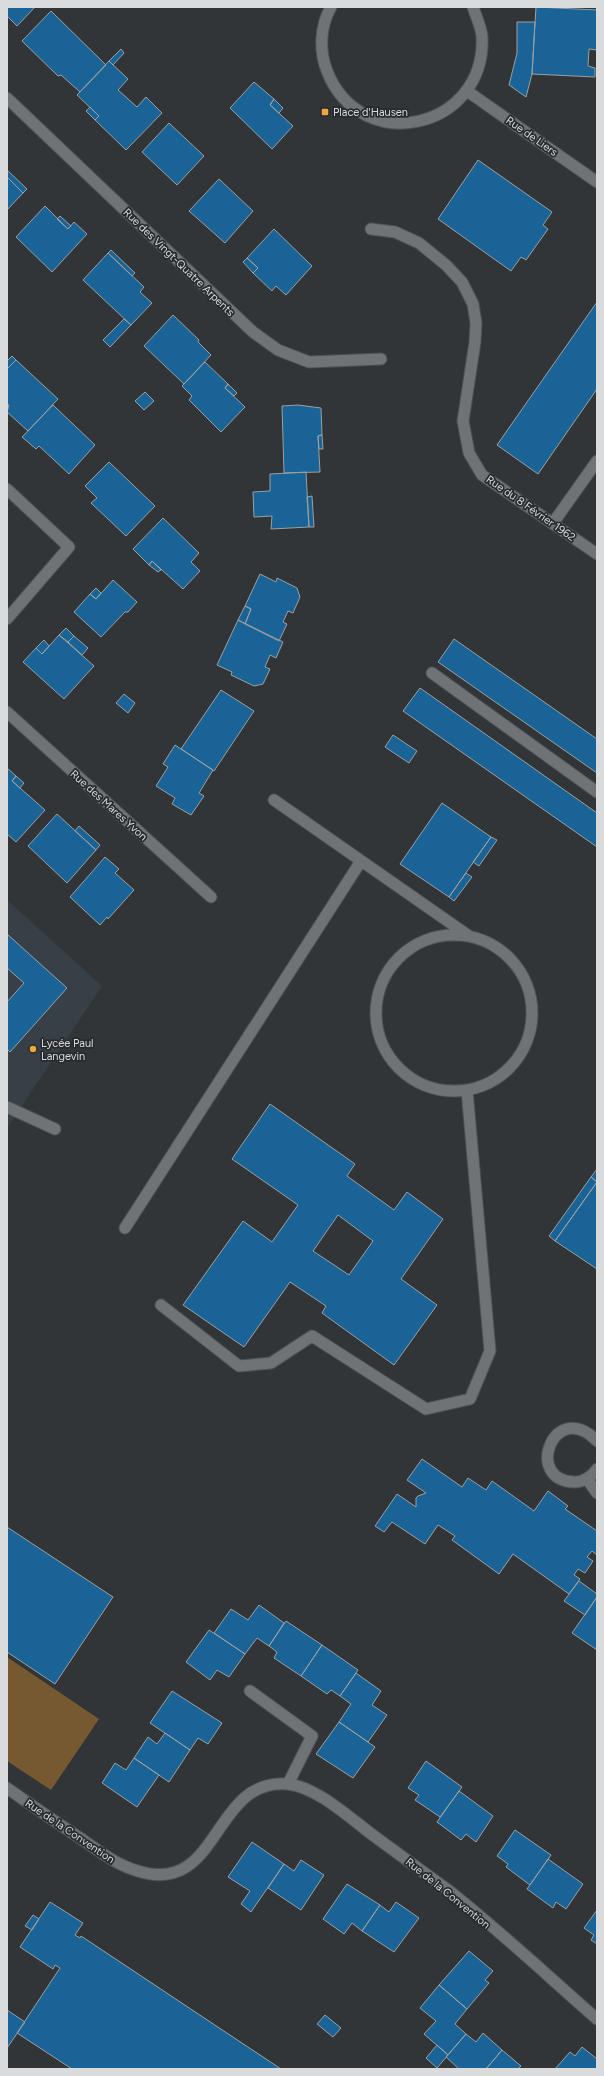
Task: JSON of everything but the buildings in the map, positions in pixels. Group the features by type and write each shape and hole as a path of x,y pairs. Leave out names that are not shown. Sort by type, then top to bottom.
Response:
{"street":[{"path":"331,7 326,15 321,39 323,63 332,84 347,103 367,116 390,123 412,124 432,118 451,107 467,91 479,65 482,35 473,7"},
{"name":"Rue de Liers","path":"467,91 597,182"},
{"name":"Rue des Vingt-Quatre Arpents","path":"7,98 253,332 278,350 309,362 381,358"},
{"name":"Rue du 8 Février 1962","path":"371,229 395,232 419,243 446,265 462,282 472,304 476,322 475,342 463,421 469,453 482,475 597,554"},
{"path":"553,523 597,461"},
{"path":"7,489 68,547 7,619"},
{"path":"432,673 597,792"},
{"name":"Rue des Mares Yvon","path":"7,712 211,897"},
{"path":"274,800 469,937"},
{"path":"124,1228 361,861"},
{"path":"451,935 469,937 486,942 502,951 515,964 525,979 530,996 532,1014 530,1032 524,1049 514,1064 500,1076 485,1085 467,1090 449,1091 432,1088 415,1080 400,1069 389,1055 381,1039 377,1021 377,1009 381,986 390,969 402,956 416,945 433,938 451,935"},
{"path":"161,1305 239,1366 271,1363 312,1336 426,1409 470,1399 490,1351 467,1090"},
{"path":"7,1107 54,1129"},
{"path":"597,1441 590,1434 581,1429 570,1428 560,1432 552,1439 548,1449 547,1459 550,1469 557,1477 567,1482 577,1482 587,1479 597,1469"},
{"path":"587,1479 597,1493"},
{"path":"250,1691 312,1736 288,1784"},
{"name":"Rue de la Convention","path":"7,1788 116,1862 138,1872 163,1875 182,1870 195,1862 233,1810 249,1792 262,1786 288,1784 319,1794 452,1894 597,2019"}],"shaded area":[{"name":"Lycée Paul Langevin","path":"7,900 102,986 7,1128"},
{"path":"7,1657 99,1719 51,1790 7,1761"}],"place":[{"name":"Place d'Hausen","path":"325,112"},
{"name":"Lycée Paul Langevin","path":"33,1049"}]}
